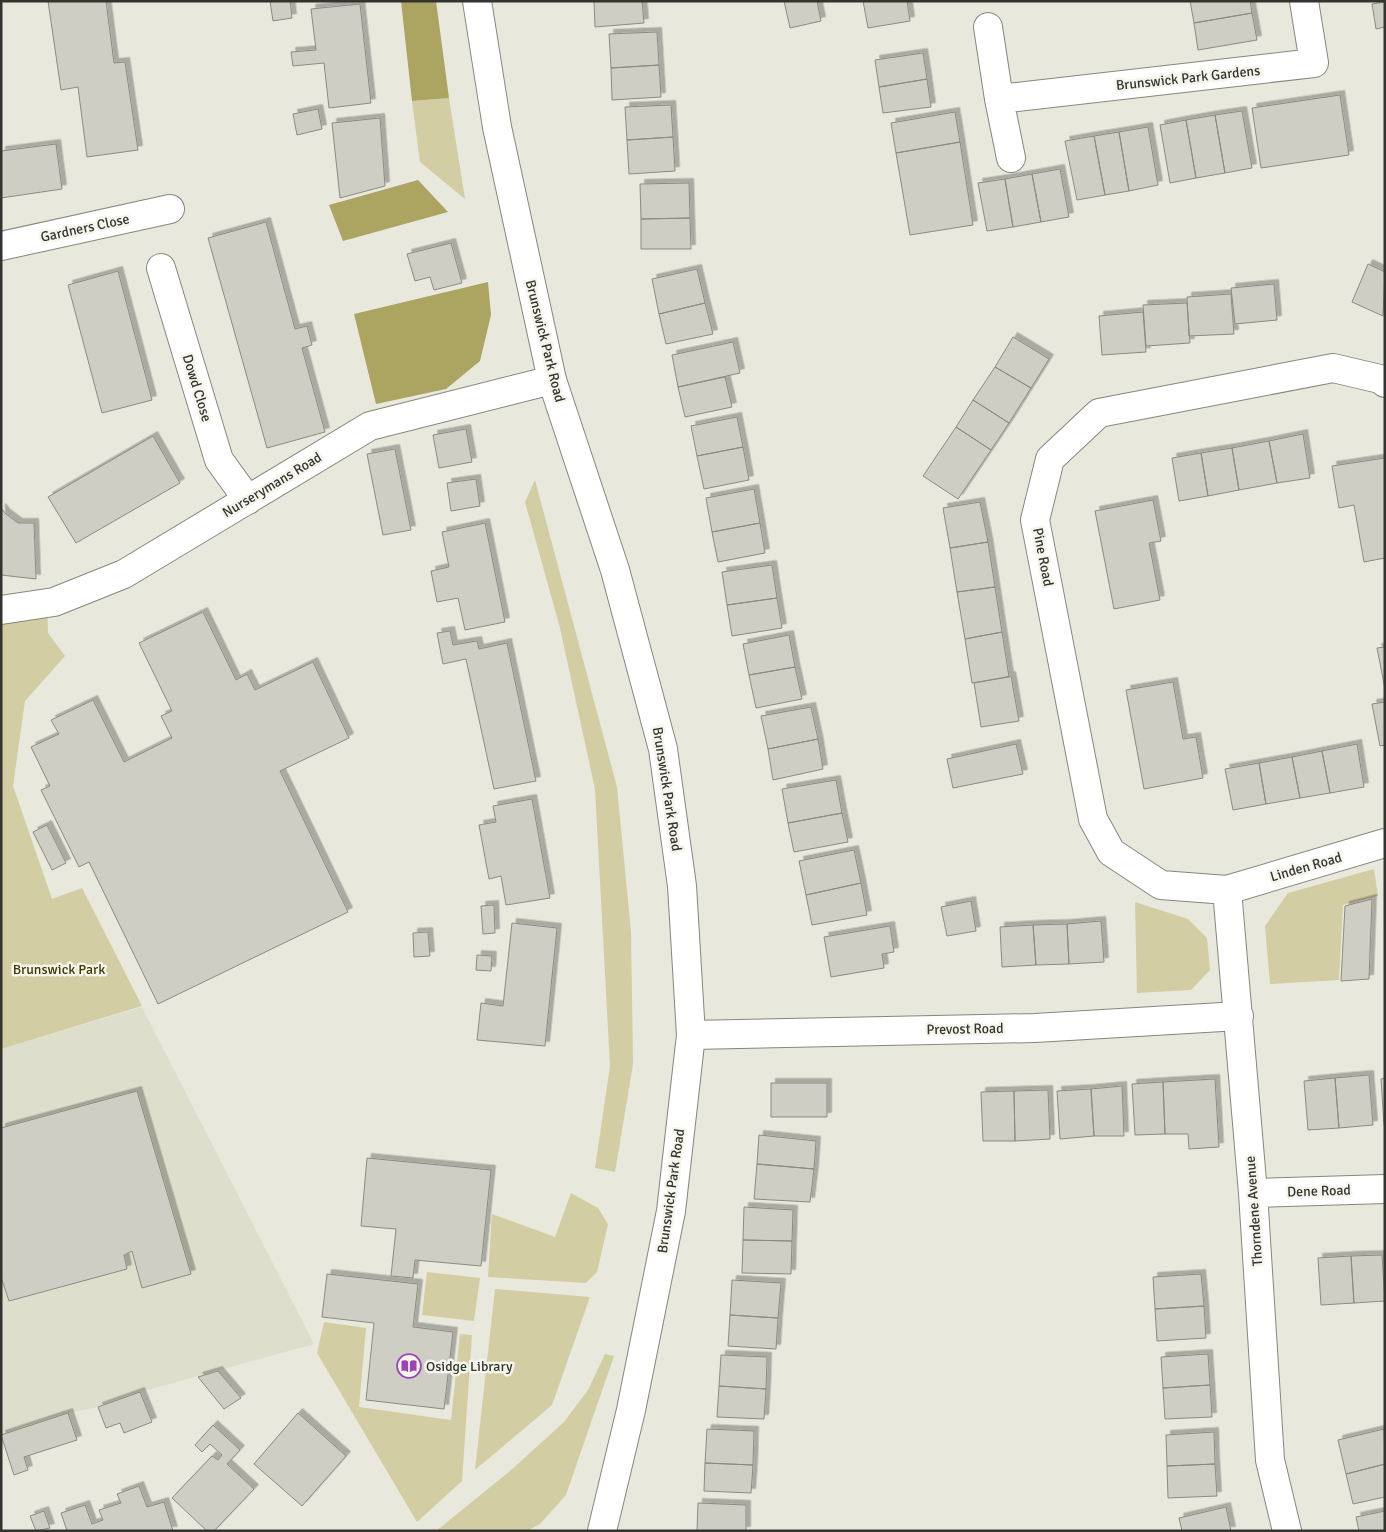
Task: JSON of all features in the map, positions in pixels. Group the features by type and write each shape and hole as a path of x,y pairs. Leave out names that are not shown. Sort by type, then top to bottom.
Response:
{"street":[{"name":"Brunswick Park Road","path":"477,1 497,127 552,380 615,570 663,749 682,886 691,1035 671,1211 631,1410 602,1531"},
{"name":"Brunswick Park Gardens","path":"999,99 1314,64 1304,1"},
{"path":"988,27 999,99 1011,158"},
{"name":"Gardners Close","path":"1,246 170,209"},
{"name":"Dowd Close","path":"161,268 219,460 248,500"},
{"name":"Pine Road","path":"1227,890 1161,885 1111,852 1093,819 1036,520 1050,459 1099,413 1332,368 1380,379 1385,383"},
{"name":"Nurserymans Road","path":"1,610 54,602 124,574 370,426 552,380"},
{"name":"Linden Road","path":"1227,890 1385,843"},
{"name":"Thorndene Avenue","path":"1227,890 1254,1193 1270,1460 1287,1531"},
{"name":"Prevost Road","path":"691,1035 1035,1028 1239,1016"},
{"name":"Dene Road","path":"1254,1193 1385,1189"}],"shaded area":[{"path":"401,1 436,1 449,98 412,101"},
{"path":"418,180 448,212 343,241 329,205"},
{"path":"488,282 491,315 480,361 446,389 376,404 354,314"},
{"path":"142,1007 314,1344 140,1392 98,1407 68,1413 1,1435 1,1049"}],"green space":[{"path":"449,98 465,199 420,162 412,101"},
{"path":"535,480 617,787 631,932 633,1064 615,1172 595,1168 610,1066 595,789 560,628 525,502"},
{"name":"Brunswick Park","path":"47,601 48,633 65,656 25,701 13,786 52,899 82,888 142,1006 1,1049 1,604"},
{"path":"1374,869 1378,896 1343,905 1339,980 1270,984 1265,926 1288,893"},
{"path":"1135,902 1188,919 1207,938 1210,970 1191,990 1137,993"},
{"path":"571,1193 598,1208 608,1224 597,1272 586,1283 488,1277 492,1214 555,1237"},
{"path":"427,1272 480,1278 474,1321 422,1315"},
{"path":"495,1289 590,1297 552,1405 475,1470"},
{"path":"324,1322 366,1328 359,1407 451,1420 460,1334 472,1335 462,1481 417,1522 317,1353"},
{"path":"605,1354 614,1356 566,1495 540,1524 527,1531 436,1531 510,1471 564,1422 588,1390"}],"building":[{"path":"48,1 106,1 114,63 125,62 138,150 87,157 78,87 61,90"},
{"path":"270,1 290,1 292,18 273,21"},
{"path":"594,1 642,1 644,23 595,27"},
{"path":"784,1 817,1 821,21 790,28"},
{"path":"863,1 907,1 910,21 868,28"},
{"path":"1190,1 1250,1 1252,13 1194,23"},
{"path":"1385,2 1385,27 1376,29 1372,4"},
{"path":"360,4 371,103 329,108 324,63 293,66 291,52 316,50 311,9"},
{"path":"1252,13 1257,40 1198,50 1194,23"},
{"path":"657,32 659,65 611,68 609,34"},
{"path":"923,53 927,79 879,87 875,60"},
{"path":"659,65 661,97 612,100 611,68"},
{"path":"927,79 931,107 883,113 879,87"},
{"path":"1340,95 1349,155 1261,168 1252,108"},
{"path":"671,105 673,137 627,140 625,107"},
{"path":"318,109 322,129 297,135 293,114"},
{"path":"1242,111 1252,168 1225,173 1215,115"},
{"path":"955,112 960,142 896,153 891,123"},
{"path":"1215,115 1225,173 1196,178 1186,120"},
{"path":"380,118 385,186 340,198 332,123"},
{"path":"1186,120 1196,178 1170,183 1160,125"},
{"path":"1148,127 1158,185 1129,191 1119,132"},
{"path":"1119,132 1129,191 1105,195 1094,136"},
{"path":"1094,136 1105,195 1077,200 1065,141"},
{"path":"673,137 675,171 629,174 627,140"},
{"path":"960,142 973,225 910,235 896,153"},
{"path":"56,144 62,189 1,198 1,151"},
{"path":"1060,169 1069,217 1041,222 1032,174"},
{"path":"1032,174 1041,222 1013,227 1005,179"},
{"path":"1005,179 1013,227 987,231 978,183"},
{"path":"689,183 690,218 641,219 640,184"},
{"path":"690,218 691,249 641,249 641,219"},
{"path":"266,222 295,329 307,326 312,345 302,348 325,432 267,448 208,238"},
{"path":"451,243 462,283 434,290 430,277 415,281 407,254"},
{"path":"1368,264 1385,272 1383,316 1352,302"},
{"path":"697,269 705,303 659,314 652,279"},
{"path":"118,271 152,400 102,413 68,285"},
{"path":"1274,284 1277,320 1235,324 1231,288"},
{"path":"1231,294 1234,334 1189,336 1187,297"},
{"path":"705,303 713,334 666,344 659,314"},
{"path":"1187,303 1190,343 1146,346 1143,305"},
{"path":"1143,312 1146,352 1102,355 1099,316"},
{"path":"1013,337 1049,359 1031,388 995,367"},
{"path":"733,342 740,373 678,387 672,355"},
{"path":"995,367 1031,388 1009,423 973,400"},
{"path":"725,377 732,407 685,417 678,387"},
{"path":"973,400 1009,423 991,450 956,427"},
{"path":"737,417 743,447 697,456 691,426"},
{"path":"956,427 991,450 958,499 923,476"},
{"path":"466,429 472,462 439,468 433,435"},
{"path":"1303,434 1310,478 1277,483 1269,441"},
{"path":"153,436 180,483 76,543 48,497"},
{"path":"1269,441 1277,483 1239,490 1232,448"},
{"path":"743,447 749,480 704,489 697,456"},
{"path":"1232,448 1239,490 1208,496 1201,453"},
{"path":"395,449 411,530 383,535 367,454"},
{"path":"1201,453 1208,496 1179,501 1172,458"},
{"path":"1385,458 1385,558 1364,562 1354,505 1339,508 1332,466"},
{"path":"476,479 480,506 451,511 447,483"},
{"path":"754,489 760,523 712,532 706,498"},
{"path":"1153,500 1161,541 1149,543 1160,600 1114,609 1095,511"},
{"path":"980,502 988,542 950,548 943,508"},
{"path":"1,508 18,523 34,523 36,579 1,575"},
{"path":"485,523 505,622 465,630 458,598 437,602 431,571 449,567 442,532"},
{"path":"760,523 765,553 718,562 712,532"},
{"path":"988,542 995,587 957,592 950,548"},
{"path":"772,565 777,598 727,605 722,572"},
{"path":"995,587 1002,632 965,639 957,592"},
{"path":"777,598 782,628 732,636 727,605"},
{"path":"203,612 236,680 247,674 255,690 313,662 349,738 280,771 348,912 158,1004 89,862 79,867 41,790 50,786 31,747 59,734 51,720 93,700 124,762 172,738 161,716 172,711 139,643"},
{"path":"450,631 453,645 477,641 479,649 507,643 536,781 494,789 466,659 443,664 437,633"},
{"path":"1002,632 1009,677 972,683 965,639"},
{"path":"789,635 795,667 749,675 743,644"},
{"path":"1385,647 1385,689 1377,648"},
{"path":"795,667 802,699 756,708 749,675"},
{"path":"1011,676 1019,721 981,727 974,683"},
{"path":"1173,682 1183,739 1196,737 1203,778 1144,789 1126,690"},
{"path":"1385,702 1385,745 1380,746 1372,704"},
{"path":"811,707 818,739 768,749 761,716"},
{"path":"818,739 823,769 773,780 768,749"},
{"path":"1016,744 1023,774 953,788 947,759"},
{"path":"1357,744 1364,787 1330,793 1322,751"},
{"path":"1322,751 1330,793 1300,798 1292,757"},
{"path":"1292,757 1300,798 1266,804 1259,763"},
{"path":"1259,763 1266,804 1233,810 1225,769"},
{"path":"836,780 842,813 788,823 782,789"},
{"path":"532,799 550,898 506,905 501,876 489,879 479,825 496,822 493,806"},
{"path":"842,813 848,842 794,852 788,823"},
{"path":"47,825 66,863 52,870 33,832"},
{"path":"854,850 861,883 806,895 799,861"},
{"path":"861,883 867,915 812,925 806,895"},
{"path":"1372,899 1369,979 1341,981 1345,906"},
{"path":"971,901 976,931 947,936 941,907"},
{"path":"494,905 495,933 483,934 481,906"},
{"path":"1101,921 1104,962 1069,964 1067,924"},
{"path":"512,923 557,928 545,1046 477,1040 481,1003 503,1006"},
{"path":"1067,924 1069,964 1036,965 1033,925"},
{"path":"1033,925 1036,965 1002,967 1000,927"},
{"path":"890,926 894,952 882,954 884,968 831,977 824,937"},
{"path":"428,932 430,956 414,957 413,933"},
{"path":"477,955 492,956 491,971 476,970"},
{"path":"1369,1075 1373,1125 1339,1128 1335,1078"},
{"path":"1335,1078 1339,1128 1308,1130 1304,1081"},
{"path":"1385,1078 1385,1125 1384,1125 1381,1079"},
{"path":"1215,1079 1219,1147 1189,1149 1188,1134 1165,1134 1163,1082"},
{"path":"1163,1082 1165,1134 1135,1135 1132,1084"},
{"path":"771,1083 827,1083 827,1117 771,1117"},
{"path":"1122,1086 1124,1136 1094,1136 1091,1089"},
{"path":"1091,1089 1094,1136 1060,1139 1057,1091"},
{"path":"1048,1090 1050,1139 1015,1141 1014,1091"},
{"path":"137,1091 191,1274 142,1288 132,1251 124,1255 127,1269 9,1301 1,1277 1,1128"},
{"path":"1014,1091 1015,1141 983,1141 981,1092"},
{"path":"759,1135 816,1141 814,1169 757,1164"},
{"path":"367,1158 491,1170 481,1266 415,1260 413,1278 391,1276 396,1229 361,1226"},
{"path":"757,1164 814,1169 810,1202 754,1199"},
{"path":"744,1207 793,1210 792,1241 743,1240"},
{"path":"743,1240 792,1241 791,1274 742,1273"},
{"path":"1382,1255 1385,1301 1354,1303 1351,1256"},
{"path":"1351,1256 1354,1303 1321,1305 1318,1258"},
{"name":"Osidge Library","path":"327,1274 418,1284 413,1327 453,1332 444,1409 366,1400 374,1323 322,1317"},
{"path":"1201,1274 1204,1306 1155,1309 1153,1277"},
{"path":"732,1280 781,1283 778,1318 730,1315"},
{"path":"1204,1306 1206,1338 1157,1341 1155,1309"},
{"path":"730,1315 778,1318 776,1349 728,1346"},
{"path":"1208,1354 1210,1385 1163,1388 1161,1357"},
{"path":"721,1355 767,1357 766,1389 719,1386"},
{"path":"218,1371 241,1398 224,1409 198,1377"},
{"path":"1210,1385 1212,1417 1165,1419 1163,1388"},
{"path":"719,1386 766,1389 764,1419 717,1417"},
{"path":"140,1392 152,1422 124,1433 120,1423 106,1428 98,1407"},
{"path":"68,1413 77,1440 24,1457 28,1470 14,1475 1,1435"},
{"path":"298,1413 346,1456 302,1506 254,1464"},
{"path":"213,1425 240,1450 227,1464 254,1489 214,1531 207,1531 172,1498 212,1456 218,1460 222,1455 210,1444 202,1452 195,1445"},
{"path":"707,1429 754,1431 753,1465 705,1463"},
{"path":"1384,1429 1385,1464 1346,1474 1338,1440"},
{"path":"1214,1432 1215,1464 1167,1466 1166,1435"},
{"path":"705,1463 753,1465 751,1493 704,1491"},
{"path":"1215,1464 1217,1496 1168,1498 1167,1466"},
{"path":"1385,1464 1385,1497 1353,1504 1346,1474"},
{"path":"139,1486 147,1507 164,1502 173,1531 67,1531 61,1513 85,1505 92,1524 103,1520 99,1510 121,1503 117,1494"},
{"path":"698,1503 746,1505 746,1531 697,1531"},
{"path":"1226,1507 1231,1531 1182,1531 1179,1518"},
{"path":"44,1511 50,1528 36,1531 30,1516"},
{"path":"1385,1511 1385,1531 1359,1531 1356,1517"}],"place":[{"name":"Osidge Library","path":"409,1366"}]}
